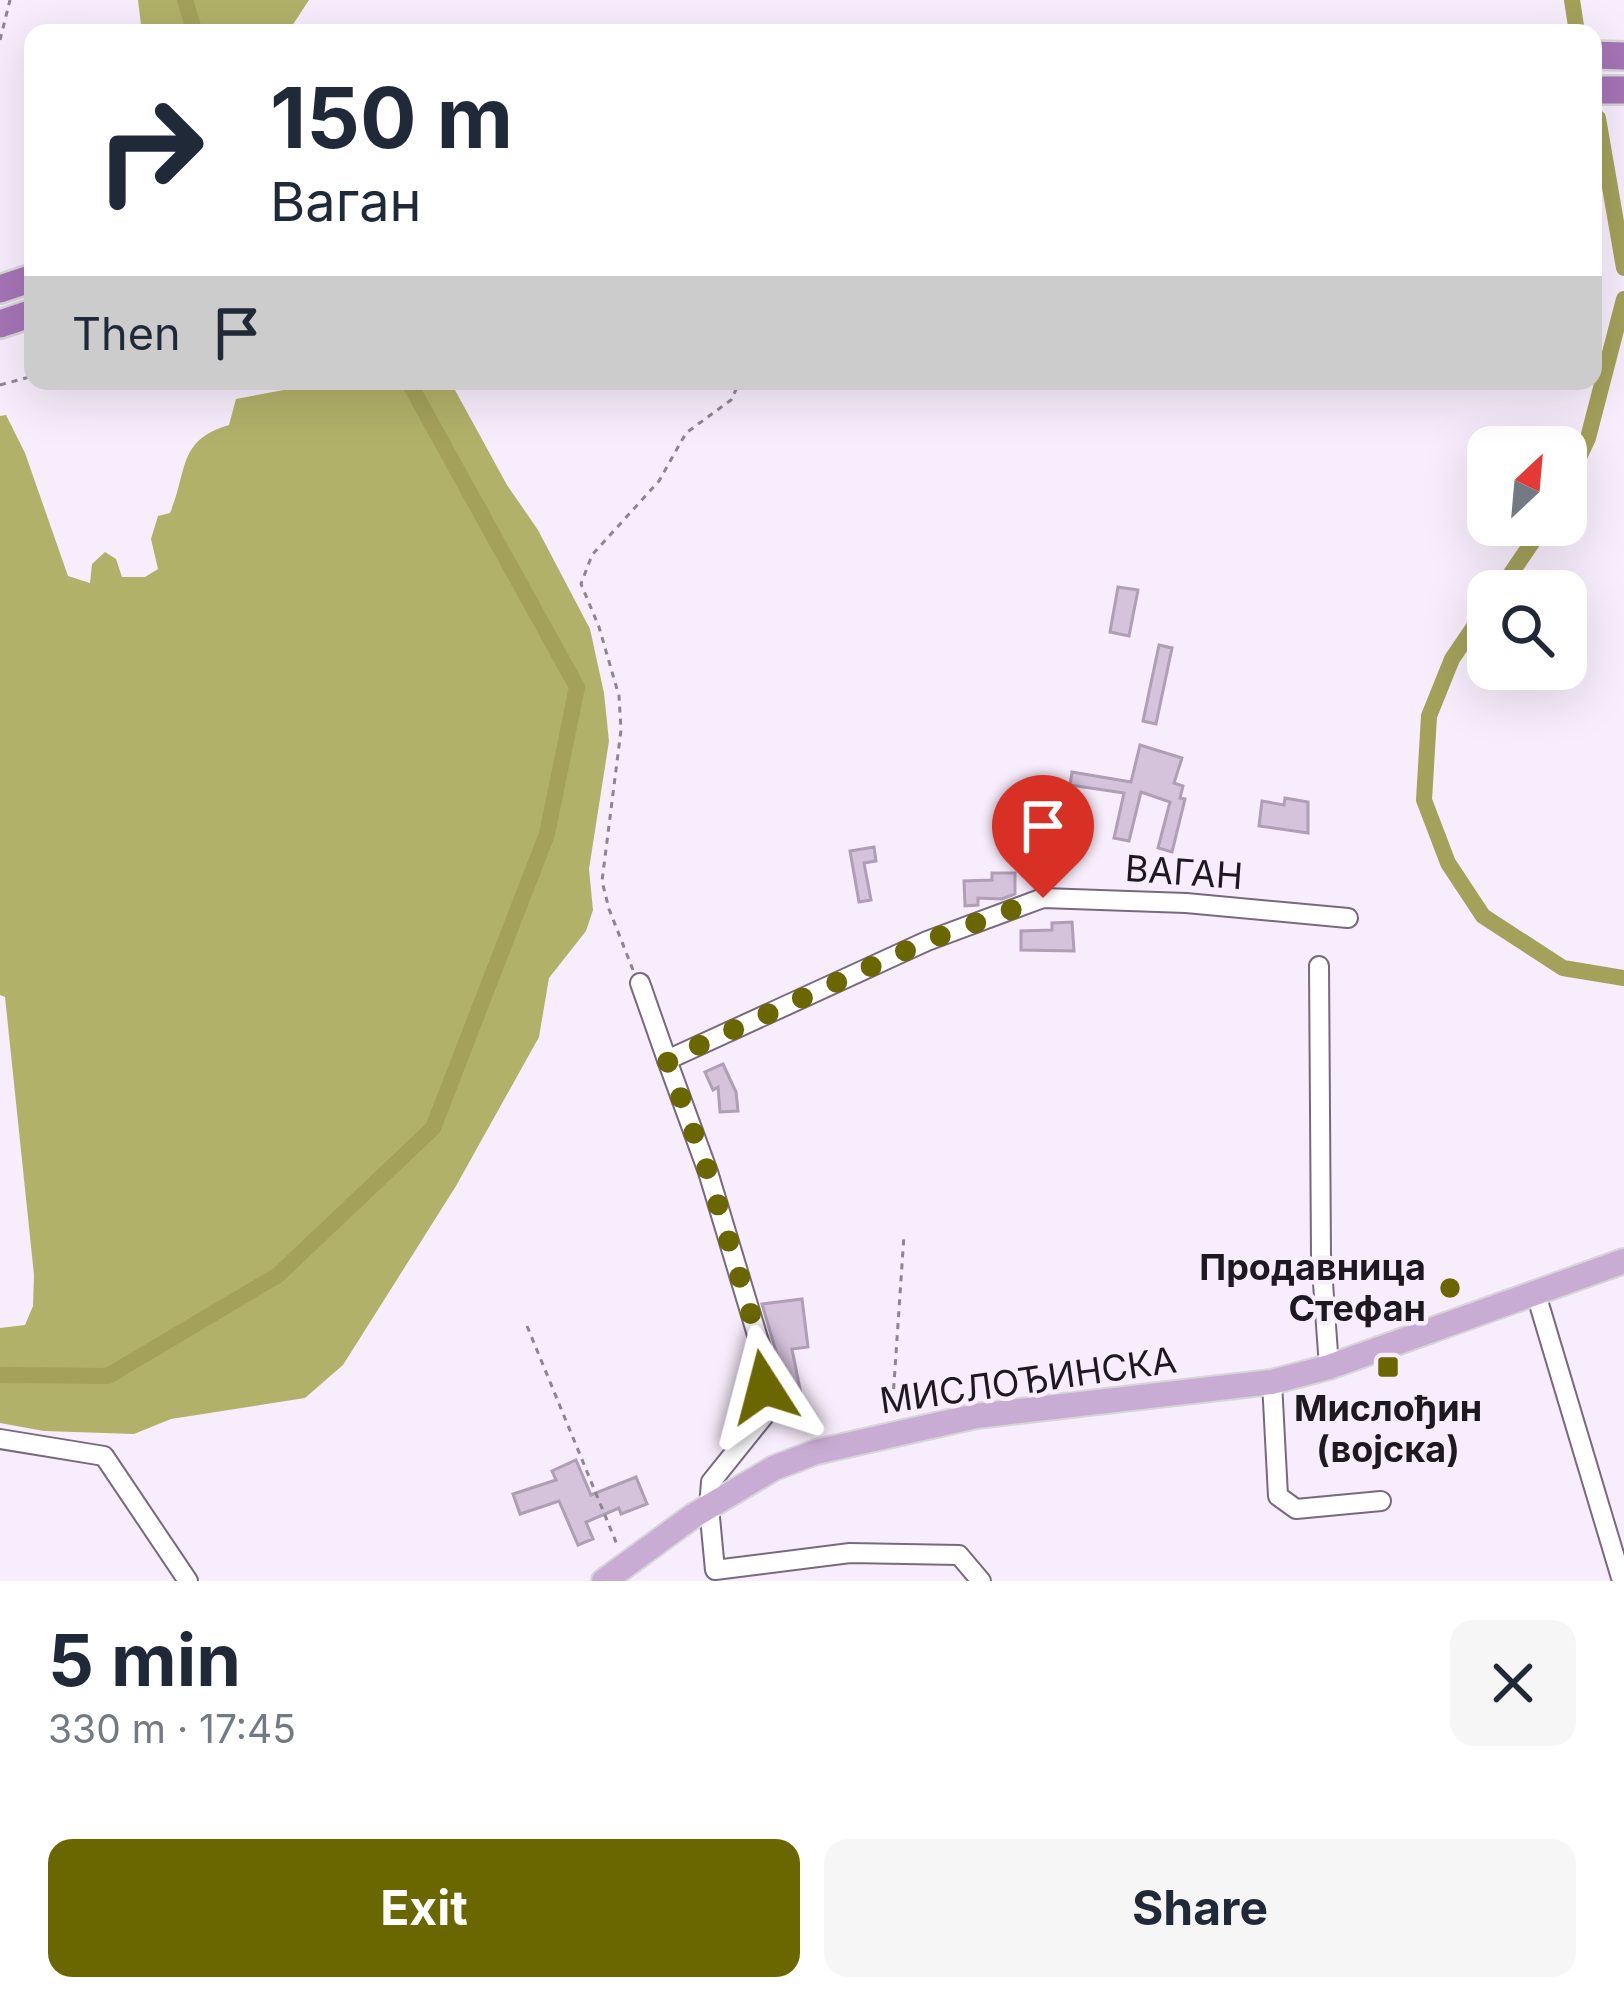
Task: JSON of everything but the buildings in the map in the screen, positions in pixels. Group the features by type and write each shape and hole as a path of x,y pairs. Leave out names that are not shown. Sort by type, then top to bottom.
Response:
{"main road":[{"name":"МИСЛОЂИНСКА","path":"604,1581 632,1569 709,1507 786,1462 891,1433 1010,1411 1272,1382 1624,1262"}],"street":[{"name":"ВАГАН","path":"667,1060 927,941 1043,898 1348,918"},
{"path":"1318,966 1321,1255 1329,1366"},
{"path":"640,983 708,1172 764,1358 764,1416 711,1482 715,1570 850,1552 959,1556 980,1581"},
{"path":"1536,1294 1622,1581"},
{"path":"1272,1382 1278,1496 1296,1509 1381,1501"},
{"path":"0,1439 104,1456 188,1581"}],"path":[{"path":"0,40 10,0"},
{"path":"640,983 602,880 621,730 619,696 581,584 592,555 659,481 686,433 731,400 736,390"},
{"path":"891,1433 904,1235"},
{"path":"527,1326 632,1569"}],"shaded area":[{"path":"138,0 309,0 293,24 141,24"},
{"path":"284,390 455,390 590,629 609,741 589,869 593,910 586,931 549,978 539,1037 456,1186 343,1365 305,1398 171,1419 134,1434 44,1431 0,1423 0,1328 25,1325 33,1306 34,1275 5,997 0,995 0,416 6,415 25,453 68,576 90,583 92,564 105,552 116,559 122,577 145,577 158,569 151,539 158,516 170,513 192,448 212,431 229,425 236,399"}],"waterway":[{"path":"185,0 192,24"},
{"path":"1572,0 1576,24"},
{"path":"1602,141 1624,268"},
{"path":"1602,384 1624,299"},
{"path":"0,1375 108,1376 278,1275 433,1128 547,834 577,687 413,390"},
{"path":"1587,440 1600,390"},
{"path":"1513,570 1530,546"},
{"path":"1467,637 1452,659 1429,716 1424,800 1448,863 1483,916 1563,968 1624,978"}],"place":[{"name":"Продавница Стефан","path":"1450,1288"},
{"name":"Мислођин (војска)","path":"1388,1367"}],"route":[{"path":"764,1387 764,1358 708,1172 667,1060 927,941 1043,898"}]}
